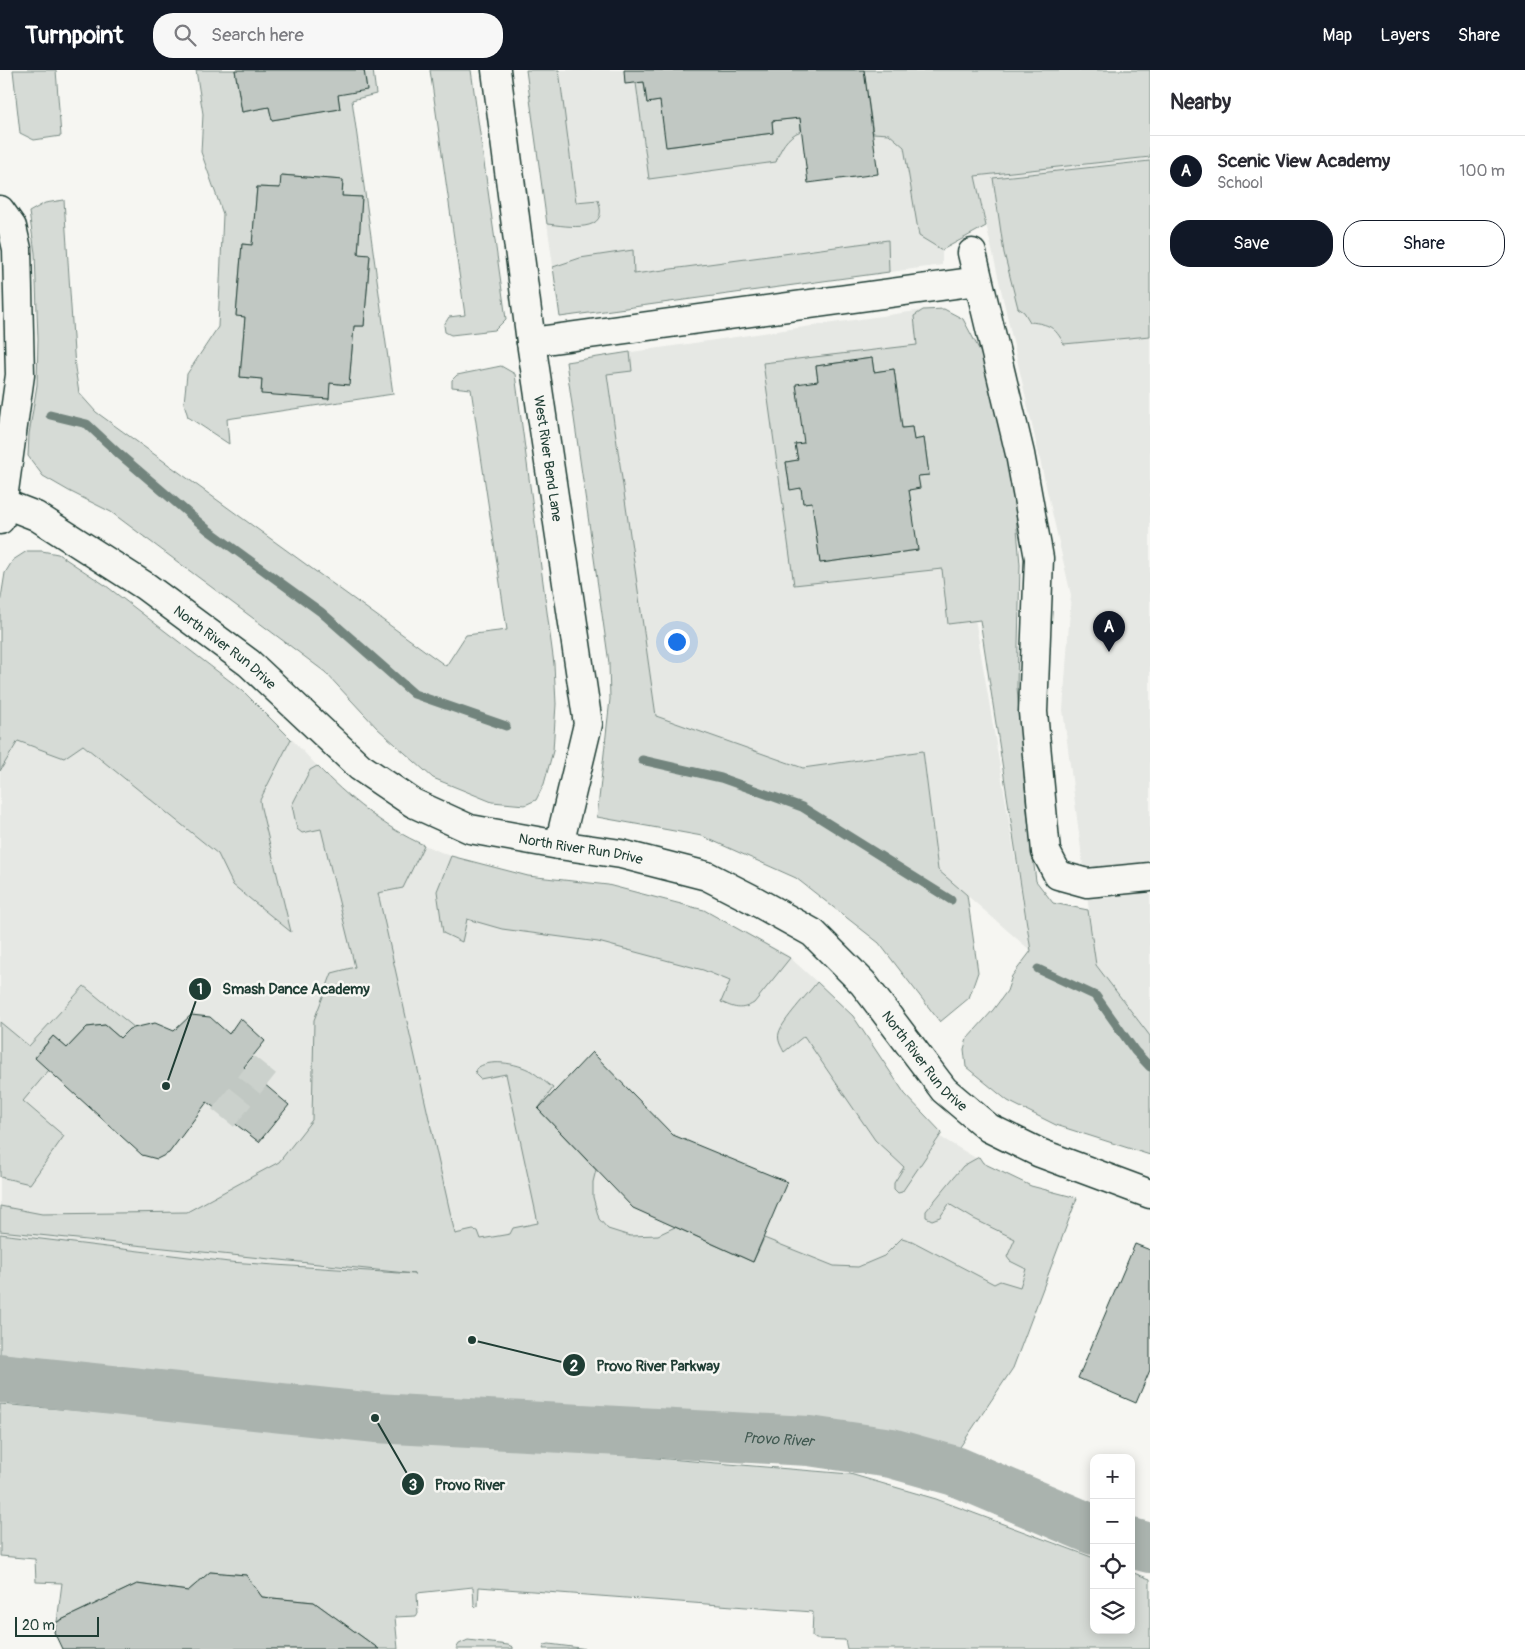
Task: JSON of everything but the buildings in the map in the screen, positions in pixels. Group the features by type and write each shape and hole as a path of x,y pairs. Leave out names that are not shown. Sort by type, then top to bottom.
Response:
{"street":[{"name":"West River Bend Lane","path":"496,70 531,342 588,724 559,845"},
{"path":"0,210 12,227 17,249 20,375 1,508"},
{"path":"972,253 1020,454 1039,558 1032,712 1046,852 1058,875 1087,883 1150,877"},
{"path":"531,342 978,281"},
{"name":"North River Run Drive","path":"1,508 36,516 145,586 249,663 360,767 413,802 470,828 559,845 621,854 707,876 813,934 863,983 944,1090 989,1128 1040,1153 1150,1194"}],"shaded area":[{"path":"13,70 56,70 61,136 34,140 20,133"},
{"path":"196,70 235,70 242,112 269,107 272,120 340,109 338,95 364,70 373,70 376,94 352,100 393,394 227,419 229,444 188,417 184,403 187,374 218,327 223,214 201,152 203,114","holes":["282,175 343,180 342,196 362,197 358,254 370,256 364,326 354,326 349,385 330,383 328,399 261,393 262,379 240,377 245,317 236,315 242,244 252,245 257,187 280,188"]},
{"path":"430,70 471,70 506,319 495,330 451,335 445,332 444,325 449,317 465,315"},
{"path":"526,70 919,70 942,250 942,265 560,317"},
{"path":"526,70 559,70 576,202 598,200 600,211 598,219 593,224 575,227 547,224"},
{"path":"864,70 1150,70 1150,157 975,176 986,226 942,250 919,236 904,147 889,134 873,133"},
{"path":"644,82 647,103 660,101 667,147 773,133 772,121 800,118 801,131 792,136 785,144 776,162 649,179 636,83"},
{"path":"1150,157 1150,1036 1096,965 1063,710 1071,595 975,176"},
{"path":"1150,161 1150,336 1064,344 1051,327 1030,322 1024,312 1018,308 1004,253 993,178"},
{"path":"64,200 75,368 79,393 96,412 446,666 466,635 507,630 471,389 452,387 452,380 457,375 501,366 515,374 554,664 556,704 553,751 544,784 536,800 525,805 492,802 433,778 377,728 325,672 111,512 43,476 28,456 29,434 37,385 38,339 35,253 29,212 45,203"},
{"path":"888,240 889,272 560,317 553,267 580,258 633,250 634,274"},
{"path":"944,309 963,319 980,351 995,391 1012,467 1020,565 1017,687 1027,811 1036,881 1053,903 1088,910 1096,965 1150,1036 1150,1155 1056,1125 1008,1101 966,1067 964,1049 967,1039 1007,991 1012,976 1031,951 980,620 948,624 942,569 794,585 763,363 917,345 914,316 923,310","holes":["872,358 874,372 894,369 902,428 912,427 914,440 924,438 929,475 918,476 909,490 917,550 820,563 812,502 803,503 801,488 790,489 786,462 798,460 795,444 804,443 818,381 816,366"]},
{"path":"923,310 1031,951 938,870 923,751 803,768 656,716 604,356"},
{"path":"630,352 632,371 607,374 656,716 803,768 923,751 938,870 967,895 978,972 969,998 940,1022 879,943 796,878 702,836 597,817 610,699 609,663 566,362"},
{"path":"27,551 58,554 105,585 243,691 338,788 404,837 463,861 528,876 704,910 787,955 840,1003 885,1072 930,1131 986,1164 1031,1186 1077,1198 1013,1368 496,1280 229,1262 0,1234 0,604 5,573 13,560"},
{"path":"27,551 58,554 105,585 243,691 291,739 260,800 291,932 233,885 218,854 83,745 64,758 18,741 0,771 0,604 5,573 13,560"},
{"path":"317,766 367,811 395,830 424,845 403,888 378,893 455,1234 473,1230 478,1231 481,1239 510,1234 513,1228 538,1223 506,1074 480,1079 475,1074 476,1069 481,1066 495,1063 511,1064 525,1068 553,1088 538,1109 596,1170 593,1182 593,1197 599,1219 608,1229 630,1236 658,1235 675,1227 753,1262 764,1238 834,1266 858,1267 884,1256 902,1238 912,1241 994,1284 1000,1281 1020,1287 1026,1269 1010,1261 1007,1257 1015,1239 974,1219 949,1204 940,1217 932,1220 926,1217 926,1211 963,1166 979,1157 983,1163 1031,1186 1077,1198 1013,1368 958,1450 901,1432 811,1421 374,1394 0,1356 0,1234 229,1262 415,1274 0,1231 0,1206 42,1214 187,1212 279,1162 312,1120 314,1020 332,973 355,967 321,829 302,833 297,829 292,805 310,770"},
{"path":"451,856 528,876 608,885 704,910 790,958 754,1003 738,1008 721,1002 730,981 703,970 598,942 502,929 467,919 462,942 443,933 437,891"},
{"path":"817,982 853,1016 905,1094 942,1133 902,1192 898,1193 894,1189 894,1183 904,1167 875,1140 804,1036 784,1052 780,1043 781,1028"},
{"path":"84,986 135,1028 120,1038 105,1025 87,1027 67,1048 53,1036 35,1057 49,1070 23,1101 64,1136 30,1184 0,1177 0,1022 29,1046"},
{"path":"0,1404 850,1474 936,1499 1090,1557 1090,1634 1135,1634 1135,1573 1150,1579 1150,1649 847,1649 845,1640 816,1639 812,1636 813,1612 479,1587 478,1606 476,1607 474,1605 473,1587 417,1593 418,1613 416,1616 395,1617 398,1649 379,1649 314,1602 262,1597 246,1575 210,1572 188,1591 137,1584 57,1622 62,1583 36,1582 35,1559 0,1556"},
{"path":"468,1640 508,1645 513,1647 513,1649 456,1649 459,1644"},
{"path":"545,1645 588,1649 543,1649"}],"waterway":[{"path":"50,415 87,424 208,530 321,612 414,694 506,726"},
{"path":"642,760 721,778 802,807 951,900"},
{"path":"1038,969 1096,996 1135,1051 1150,1067"},
{"name":"Provo River","path":"0,1378 375,1418 809,1441 891,1453 955,1471 1090,1528"},
{"name":"Provo River","path":"1135,1544 1150,1548"}],"tunnel":[{"path":"223,1118 265,1065"}],"place":[{"name":"Scenic View Academy","path":"1109,652"},
{"name":"Smash Dance Academy","path":"166,1086"},
{"name":"Provo River Parkway","path":"472,1340"},
{"name":"Provo River","path":"375,1418"}]}
